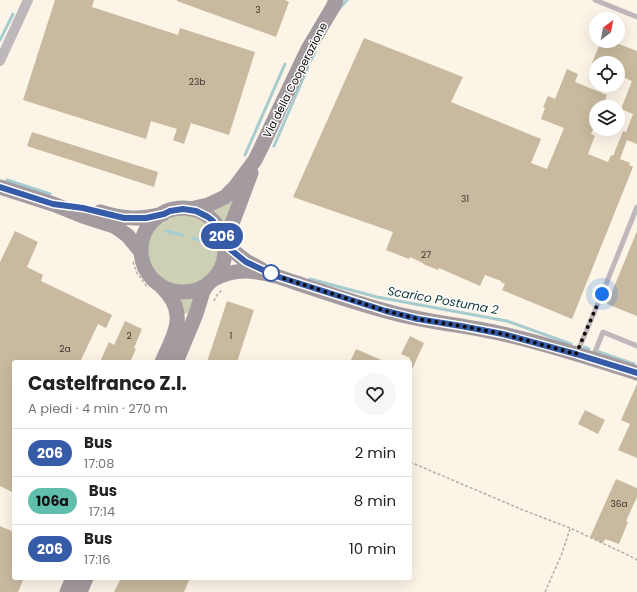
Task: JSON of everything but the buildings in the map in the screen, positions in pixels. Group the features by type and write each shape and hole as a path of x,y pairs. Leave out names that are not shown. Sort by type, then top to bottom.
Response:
{"street":[{"path":"0,61 28,0"},
{"name":"Via della Cooperazione","path":"190,209 208,206 225,197 235,188 255,160 308,49 336,0"},
{"name":"Via della Cooperazione","path":"224,241 238,210 255,160"},
{"path":"0,187 109,224 128,236 137,257 151,276 155,288 172,300 177,310 178,317 176,330 163,360"},
{"path":"53,204 83,208 116,217 137,218 164,214 176,209 190,209 202,213 213,221 224,241 246,262 276,276"},
{"path":"137,257 145,233 153,222 164,214"},
{"path":"216,283 217,275 222,265 224,255 224,241"},
{"path":"177,360 196,314 203,291 232,272 253,271 276,276 386,311 418,319 503,334 637,373"},
{"path":"155,288 184,292 197,290 216,283"},
{"path":"67,592 72,580"},
{"path":"80,592 85,580"}],"lane":[{"path":"595,0 637,16"},
{"path":"576,354 637,207"},
{"path":"83,216 86,213 104,218 116,217"},
{"path":"592,359 603,332 637,346"}],"path":[{"path":"137,257 137,273 155,288"},
{"path":"211,305 217,295 216,283"},
{"path":"412,463 523,510 570,528 628,554 637,560"},
{"path":"545,592 561,556 570,528"}],"green space":[{"path":"239,187 224,228 217,217 210,212"},
{"path":"183,215 202,221 212,231 218,250 212,269 202,279 183,285 164,279 154,269 148,250 154,231 164,221"},
{"path":"196,295 190,314 182,313 177,297"}],"waterway":[{"path":"339,9 347,0"},
{"path":"0,40 13,14"},
{"path":"311,60 315,52"},
{"name":"Scarico Postuma 2","path":"245,155 285,64"},
{"path":"274,146 308,67"},
{"path":"7,180 50,194"},
{"path":"166,231 183,235"},
{"name":"Scarico Postuma 2","path":"193,238 209,243"},
{"name":"Scarico Postuma 2","path":"310,279 377,297 507,321 571,344"},
{"name":"Scarico Postuma 2","path":"584,347 589,349"},
{"name":"Scarico Postuma 2","path":"599,352 634,364"}],"bus line":[{"name":"206","path":"0,187 53,204 74,206 124,218 146,218 164,214 176,209 190,209 202,213 213,221 223,238 224,244 246,262 276,276 386,311 418,319 503,334 637,373"}],"route":[{"path":"271,273 276,276 386,311 418,319 503,334 576,354 602,294"}]}
